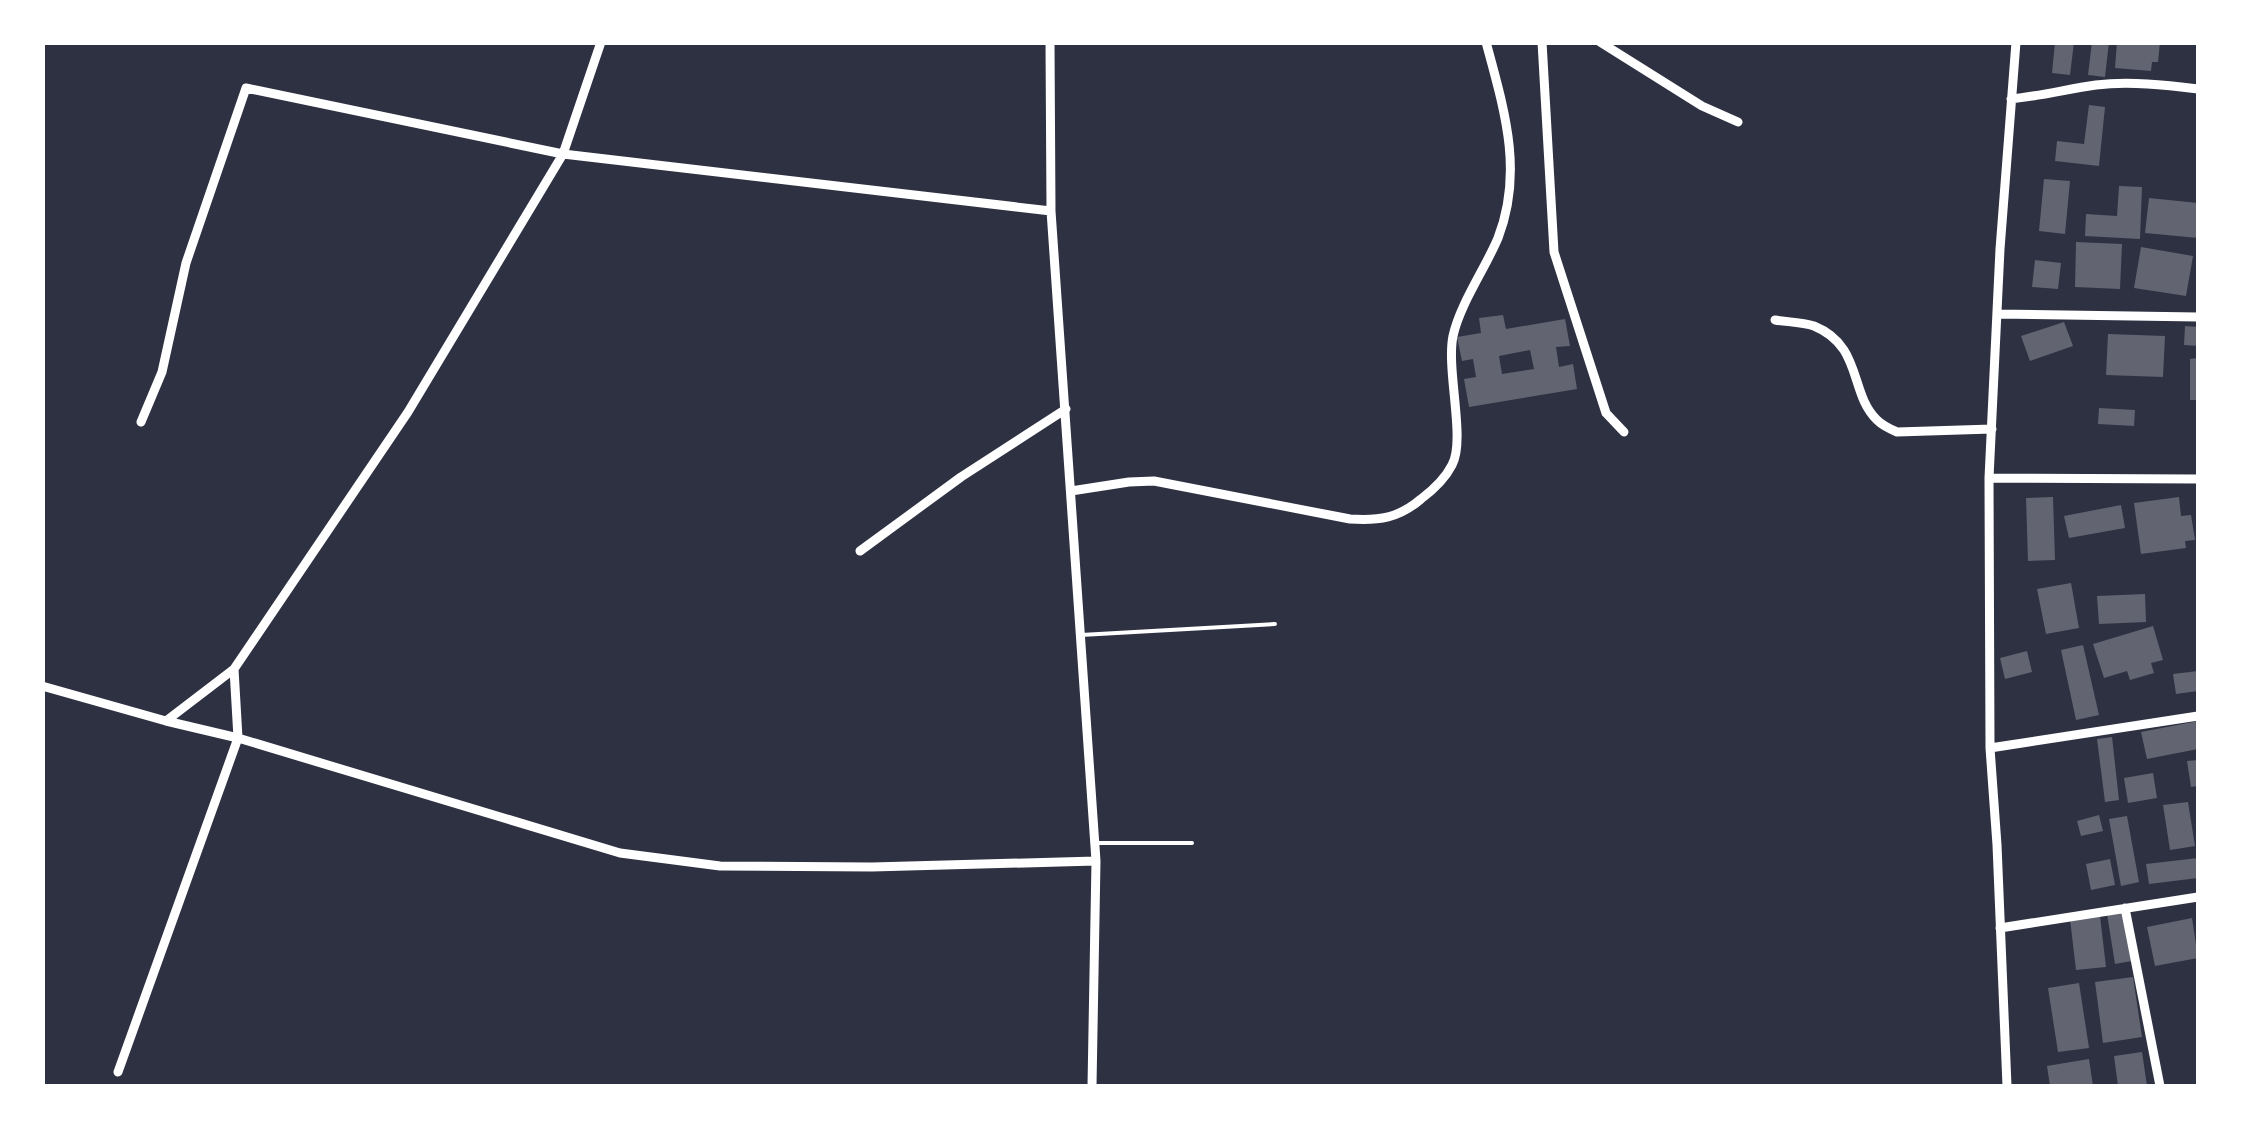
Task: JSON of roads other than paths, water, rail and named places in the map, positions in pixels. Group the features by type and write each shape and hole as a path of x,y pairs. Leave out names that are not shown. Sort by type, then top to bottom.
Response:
{"street":[{"path":"166,721 234,669 408,412 564,154 601,42"},
{"path":"1050,42 1051,211 1096,860 1092,1086"},
{"path":"1072,490 1154,482 1350,519 1376,520 1395,516 1435,488 1454,462 1457,434 1450,353 1454,330 1499,236 1511,191 1512,156 1486,42"},
{"path":"1542,42 1554,252 1606,413 1624,432"},
{"path":"1600,42 1702,106 1738,122"},
{"path":"2007,1086 1990,748 1989,478 2001,232 2016,42"},
{"path":"2011,99 2100,85 2198,89"},
{"path":"141,422 162,372 186,263 246,88 564,154 1051,211"},
{"path":"1998,314 2198,317"},
{"path":"1775,320 1813,326 1832,338 1849,356 1874,418 1886,427 1897,432 1992,429"},
{"path":"860,551 1066,409"},
{"path":"1989,478 2198,479"},
{"path":"118,1072 238,738 234,669"},
{"path":"42,686 238,738 620,854 720,866 872,868 1096,860"},
{"path":"1990,748 2198,716"},
{"path":"2000,928 2198,897"},
{"path":"2125,908 2160,1086"}],"lane":[{"path":"1081,635 1275,624"},
{"path":"1095,843 1192,842"}]}
